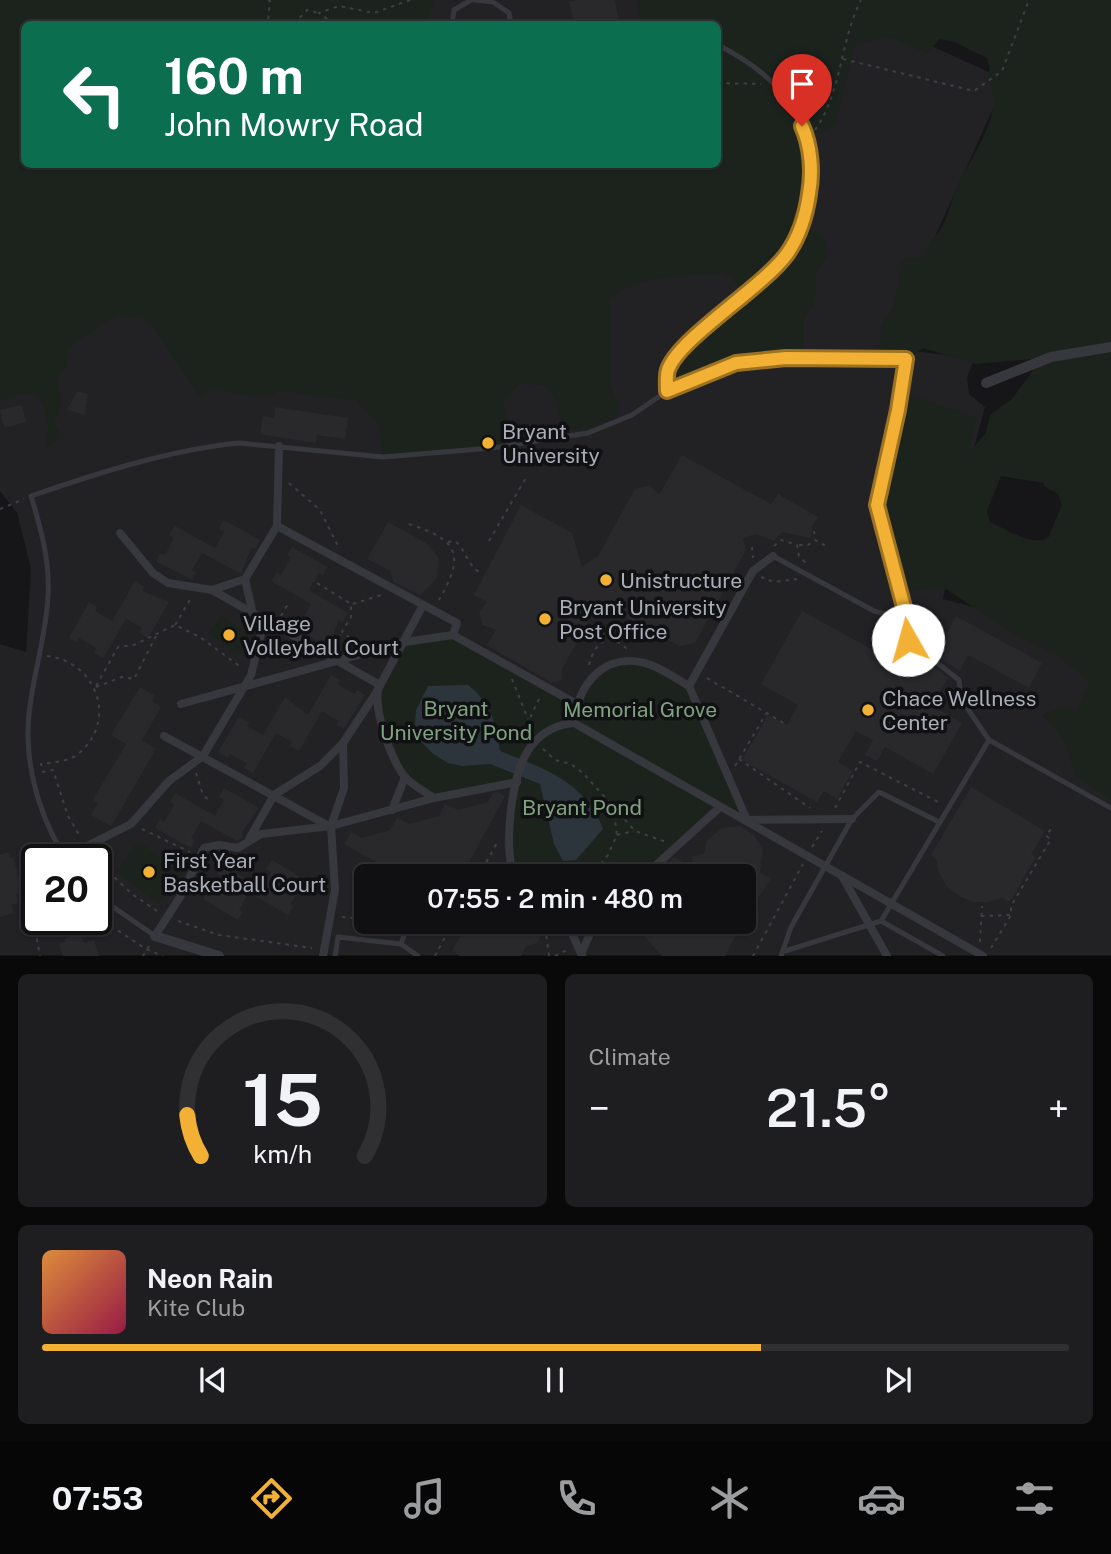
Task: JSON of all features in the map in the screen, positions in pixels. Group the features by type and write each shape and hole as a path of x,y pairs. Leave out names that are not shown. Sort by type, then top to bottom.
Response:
{"street":[{"path":"986,383 1051,357 1111,347"},
{"path":"252,610 246,579 277,526 279,446"},
{"path":"277,526 457,623 453,635"},
{"path":"120,533 168,583 212,590 252,610 264,621 341,661 378,689 385,738 405,777 434,798"},
{"path":"689,686 753,571 773,556"},
{"path":"212,590 246,579"},
{"path":"247,842 274,795 320,766 342,743 378,689 424,605"},
{"path":"94,844 131,824 169,781 203,756 251,675 264,621"},
{"path":"181,704 405,642 453,635 575,703"},
{"path":"574,723 575,703 587,680 606,666 631,661 650,665 689,686 747,820"},
{"path":"509,864 517,782 526,757 534,743 558,724 574,723 670,775 720,807 983,955"},
{"path":"164,736 331,826"},
{"path":"323,956 335,890 331,826 344,788 342,743"},
{"path":"392,810 405,777"},
{"path":"219,956 155,936 165,916 180,897 204,848 219,845 238,848 261,834 331,826 434,798 517,782"},
{"path":"657,864 720,807"},
{"path":"747,820 823,817 852,819"},
{"path":"841,875 887,956"},
{"path":"572,934 580,951"},
{"path":"580,951 589,934"}],"lane":[{"path":"452,21 454,10 473,0 493,2 509,13 510,21"},
{"path":"667,391 668,369 687,344 760,284 788,253 806,216 810,194 808,140 797,112 772,82 743,58 721,47"},
{"path":"58,844 49,827 36,789 28,739 48,596 46,544 31,496 87,477 216,445 239,443 383,457 540,441 588,433 632,415 667,391 736,363 786,358 906,359 877,505 905,611 908,640 959,680 961,699 989,740 1111,808"},
{"path":"773,556 874,611 889,615 905,611"},
{"path":"783,953 881,921 989,740"},
{"path":"783,953 791,927 852,819 879,792 939,822"},
{"path":"112,906 155,936"},
{"path":"881,921 943,956"},
{"path":"401,944 405,934"},
{"path":"335,956 338,937 401,944 418,956"}],"path":[{"path":"268,0 268,21"},
{"path":"319,13 340,6 374,13 399,1 410,0"},
{"path":"808,140 823,119 861,0"},
{"path":"843,58 974,91 1002,71 1029,0"},
{"path":"297,21 307,10 319,13 330,21"},
{"path":"721,83 748,86 772,82"},
{"path":"278,473 327,520 346,563"},
{"path":"489,541 527,476"},
{"path":"0,509 31,496"},
{"path":"409,524 432,531 448,542 456,561 455,573 434,611"},
{"path":"814,531 815,540"},
{"path":"797,545 808,545 815,540"},
{"path":"815,540 827,546"},
{"path":"448,542 455,541 460,545 471,567 480,572"},
{"path":"752,547 753,571 774,582 799,579"},
{"path":"317,583 351,604 395,590"},
{"path":"95,688 118,647 134,645 175,625 197,588"},
{"path":"275,627 289,602"},
{"path":"351,604 351,617 342,632 357,642 367,654"},
{"path":"175,625 200,636 251,675"},
{"path":"600,625 604,639"},
{"path":"95,688 122,677 134,679 157,634"},
{"path":"593,676 589,665 592,654 596,644 604,639 615,640 625,646 631,652 631,661"},
{"path":"39,657 50,656 72,663 85,672 95,688 100,712 93,734 79,753 66,760 41,764 43,772 53,771 68,816 85,844"},
{"path":"507,667 529,720 534,743 555,760 571,764 583,773 635,831"},
{"path":"697,672 787,725"},
{"path":"529,720 544,688"},
{"path":"729,777 766,713"},
{"path":"739,759 823,817"},
{"path":"195,762 203,795 211,802"},
{"path":"601,864 617,835 613,805"},
{"path":"131,824 194,853 204,848"},
{"path":"983,955 1011,915 1011,906 1051,839 1046,836 1051,829"},
{"path":"617,835 635,831 678,845"},
{"path":"486,864 499,840"},
{"path":"112,875 132,894 165,916 219,935 302,945 314,949"},
{"path":"982,906 983,955"},
{"path":"981,916 1011,915"},
{"path":"331,916 354,918"},
{"path":"112,927 146,949 163,956"},
{"path":"435,956 447,934"},
{"path":"546,934 549,956"},
{"path":"36,935 40,956"},
{"path":"555,956 580,951"}],"shaded area":[{"name":"Bryant University","path":"357,0 831,0 1006,80 885,347 974,359 967,378 969,394 985,407 966,478 943,599 1111,643 1111,955 0,955 0,644 26,652 31,569 17,513 0,491 0,350 186,168 721,168 721,21 335,21"},
{"path":"468,685 482,699 491,714 500,751 561,779 586,799 595,813 603,829 576,860 563,861 554,844 540,784 490,764 462,766 448,763 432,753 418,738 416,710 428,686"}],"green space":[{"path":"0,0 434,0 427,21 21,21 21,168 721,168 721,21 642,21 636,0 1111,0 1111,800 1074,775 1064,742 1042,715 1060,707 1077,709 1090,682 1058,656 1015,635 943,587 901,591 882,516 891,470 884,468 901,392 977,418 968,454 986,433 990,415 1012,399 1032,372 1032,359 976,364 923,348 905,360 879,355 881,326 894,305 901,262 907,257 919,259 923,256 925,249 940,230 960,180 991,117 993,104 992,92 987,82 990,68 987,58 954,42 940,39 927,53 887,36 855,45 835,126 802,138 807,189 799,223 823,237 828,254 816,275 815,301 804,320 804,357 748,358 677,381 673,367 696,339 737,308 747,291 724,273 649,281 609,299 610,386 619,405 617,418 575,431 564,425 553,396 545,385 519,384 503,402 510,435 507,446 383,457 379,424 356,400 281,391 267,397 213,390 199,397 152,325 142,319 119,315 68,348 67,366 56,380 61,401 54,423 62,436 49,446 46,446 48,425 40,401 36,395 22,393 0,401","holes":["1001,476 1044,483 1044,486 1058,494 1062,505 1048,538 1027,539 990,522 987,511"]},
{"name":"Village Volleyball Court","path":"221,615 251,636 238,655 208,633"},
{"path":"453,635 575,703 587,680 606,666 631,661 650,665 689,686 747,820 720,807 657,864 509,864 516,782 434,798 405,777 385,738 376,693 405,642"},
{"name":"First Year Basketball Court","path":"138,841 182,873 159,904 116,872"}],"building":[{"path":"615,0 619,21 573,21 569,2"},
{"path":"77,391 88,394 85,415 67,410"},
{"path":"22,405 26,422 4,428 0,410"},
{"path":"275,407 348,418 345,439 317,435 316,443 260,434 263,416 274,418"},
{"name":"Unistructure","path":"682,455 771,504 778,494 818,517 811,528 811,538 782,532 774,541 756,534 743,538 746,550 695,643 680,646 612,610 601,609 592,615 562,669 562,680 552,683 487,645 496,630 482,625 479,612 487,602 474,595 521,505 572,533 582,567 598,556 635,489 650,485 659,495"},
{"path":"224,520 260,540 255,549 252,547 241,574 202,553 192,570 196,573 192,580 156,561 160,553 165,555 174,538 169,535 175,526 215,548 224,532 219,529"},
{"path":"388,522 426,543 439,558 437,578 420,595 394,582 390,571 367,559"},
{"path":"292,547 327,567 323,575 319,573 309,590 348,613 343,622 339,620 328,647 292,626 297,617 302,620 311,604 271,581 277,572 281,575 291,557 287,555"},
{"path":"135,581 144,587 142,591 169,602 148,638 139,633 142,628 126,619 103,658 94,653 96,648 79,638 77,643 69,638 89,602 97,607 95,611 112,621"},
{"name":"Chace Wellness Center","path":"802,611 891,660 896,651 928,669 930,664 948,678 932,706 962,723 933,774 885,747 877,761 865,755 873,740 856,731 838,762 853,771 837,799 824,791 817,802 742,760 768,715 787,725 798,705 761,684"},
{"path":"956,616 1042,663 1029,688 968,655 960,671 935,655"},
{"path":"331,675 340,680 337,684 355,694 357,690 365,695 344,729 336,725 339,721 322,711 299,751 290,746 292,742 276,733 253,773 244,768 247,763 230,754 228,758 218,752 239,717 249,722 247,726 263,735 285,697 308,715"},
{"path":"140,687 155,696 152,701 161,707 142,740 156,749 111,826 91,815 98,803 93,800 126,744 111,735"},
{"path":"971,787 1045,831 1031,854 1036,857 1010,902 1002,898 973,902 959,896 947,887 939,873 936,859 931,855"},
{"path":"224,788 259,808 242,832 243,837 237,841 201,821 191,838 195,840 191,848 155,828 160,819 164,822 174,805 170,802 175,793 215,816 224,800 219,797"},
{"path":"498,792 505,796 468,864 380,864 344,844 351,832 362,838 390,830 397,818 409,824 439,816 445,804 458,810 488,802 493,793"},
{"path":"740,826 753,834 763,849 760,873 771,878 756,902 756,864 693,864 692,857 704,853 707,840 722,828"},
{"path":"8,852 10,858 13,857 21,893 16,894 18,903 11,905 14,913 0,917 0,855"},
{"path":"674,857 687,864 667,864"},
{"path":"272,860 307,881 290,904 293,906 288,915 249,892 239,910 243,912 238,920 203,899 207,891 211,894 222,876 217,874 222,865 262,888 271,872 266,869"},
{"path":"756,914 759,915 756,929"},
{"path":"461,934 539,934 540,938 537,943 526,946 521,956 460,956 452,951"},
{"path":"642,934 749,934 736,935 725,956 662,956"},
{"path":"81,935 84,943 94,940 99,956 63,956 59,944 65,942 64,939"}],"place":[{"name":"Bryant University","path":"488,443"},
{"name":"Unistructure","path":"606,580"},
{"name":"Bryant University Post Office","path":"545,619"},
{"name":"Village Volleyball Court","path":"229,635"},
{"name":"Chace Wellness Center","path":"868,710"},
{"name":"First Year Basketball Court","path":"149,872"}],"route":[{"path":"802,126 808,140 811,183 806,216 788,253 760,284 687,344 668,369 667,391 736,363 786,358 906,359 877,505 905,611 908,640"}],"park label":[{"name":"Memorial Grove","path":"640,709"},
{"name":"Bryant University Pond","path":"456,720"},
{"name":"Bryant Pond","path":"582,807"}]}
